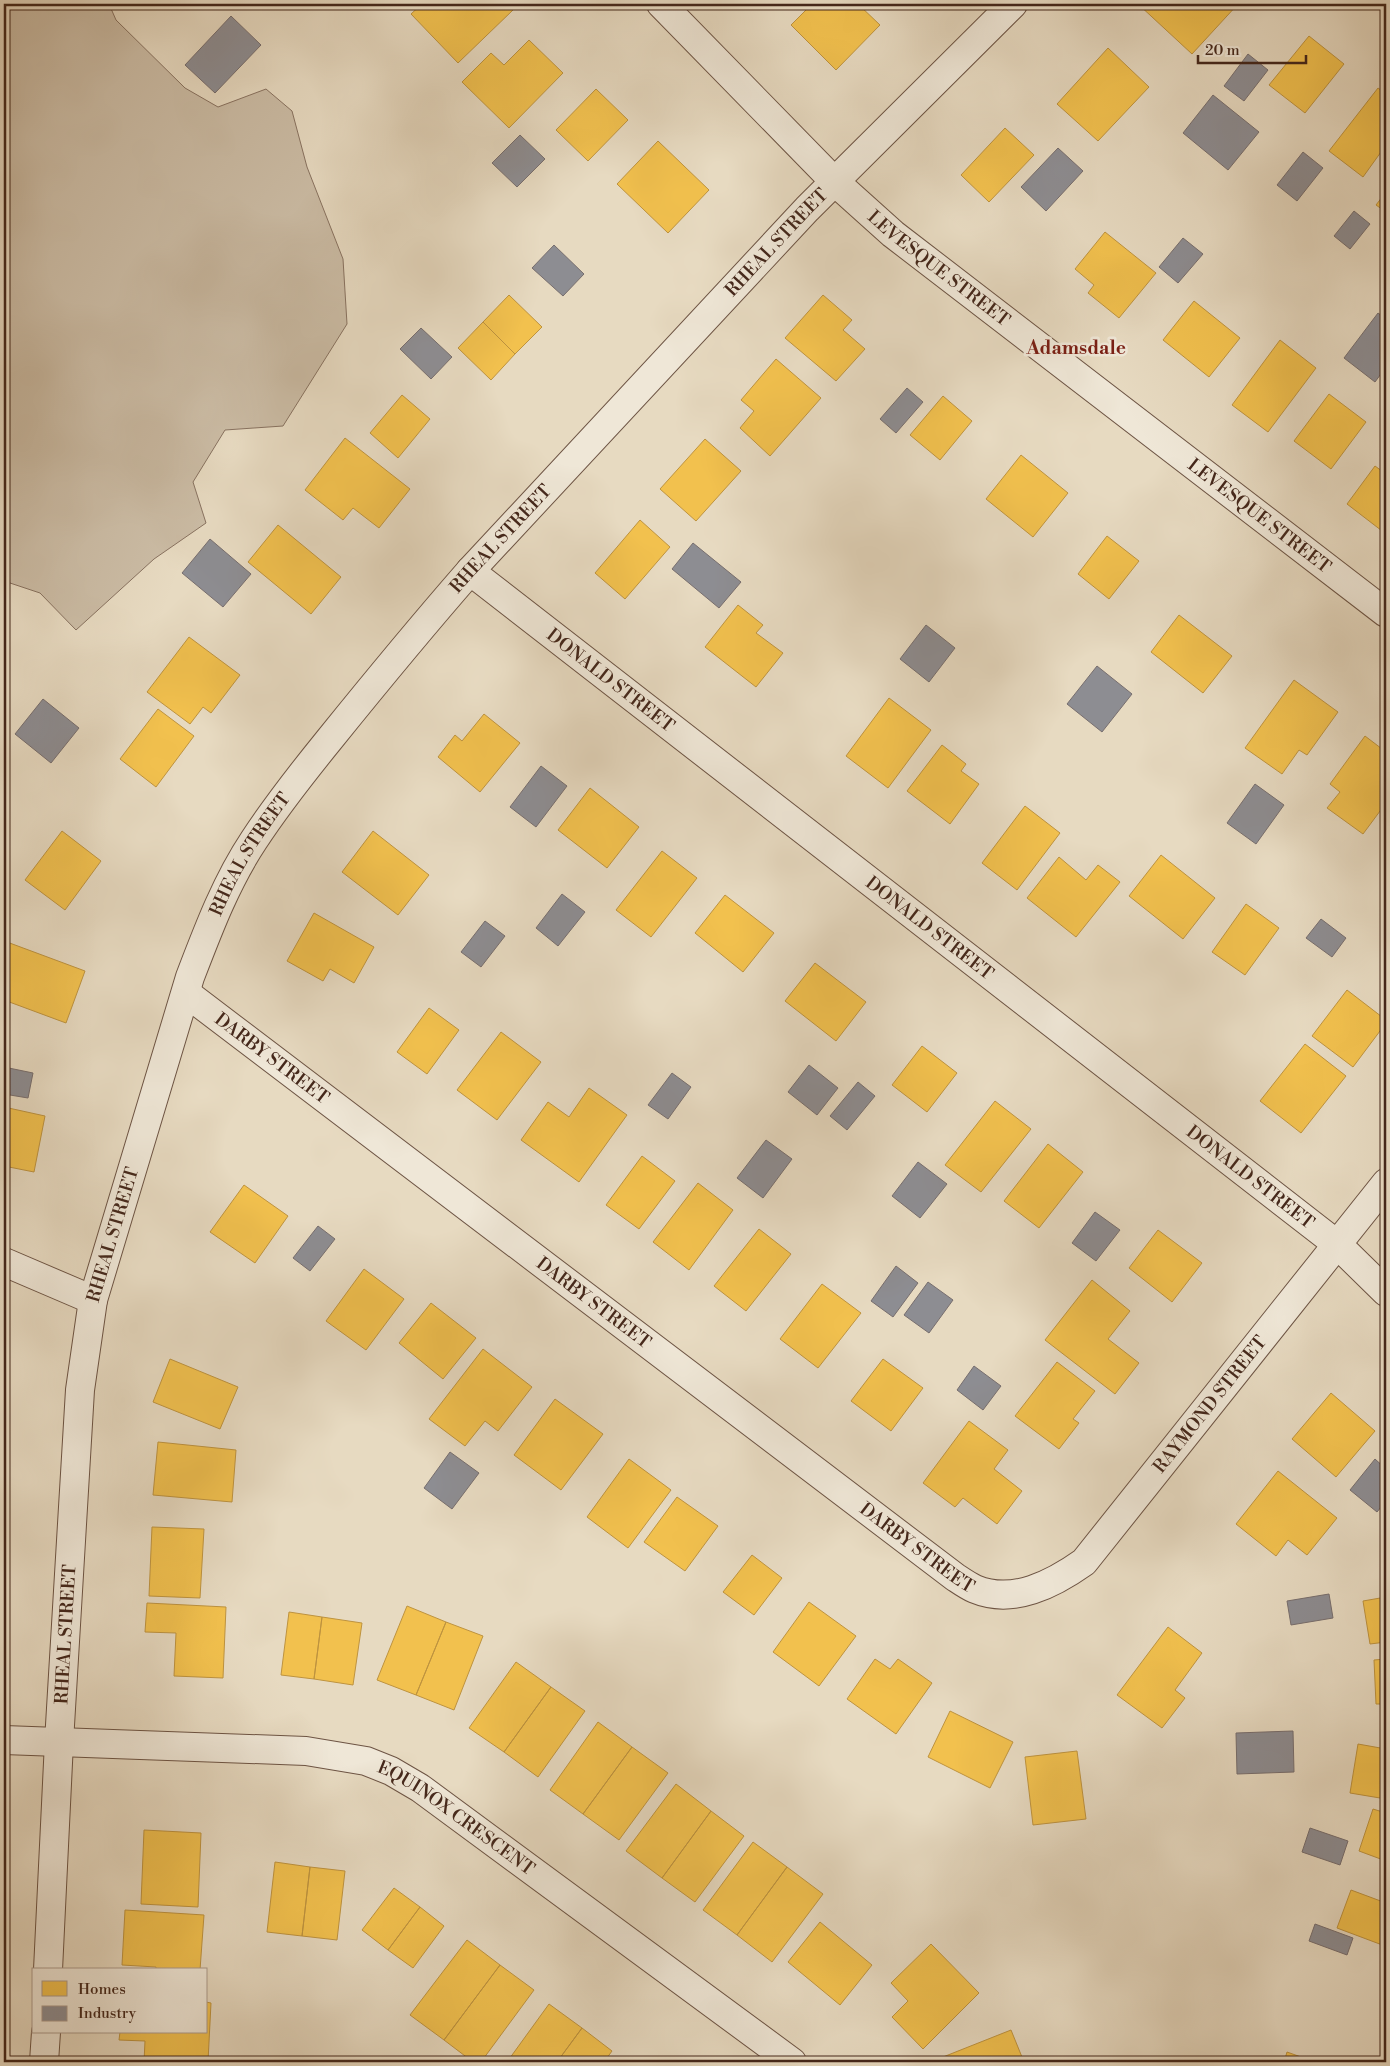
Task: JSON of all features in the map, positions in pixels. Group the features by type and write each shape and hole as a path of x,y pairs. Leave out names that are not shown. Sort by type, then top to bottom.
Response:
{"street":[{"name":"LEVESQUE STREET","path":"660,4 834,182 893,234 1386,613"},
{"name":"RHEAL STREET","path":"48,1968 59,1742 80,1390 93,1300 190,977 230,883 253,841 285,795 352,711 470,571 834,182 1013,4"},
{"name":"DONALD STREET","path":"470,571 1338,1245 1386,1292"},
{"name":"DARBY STREET","path":"186,993 955,1577 984,1592 1010,1594"},
{"name":"RAYMOND STREET","path":"1010,1594 1038,1588 1059,1579 1084,1562 1386,1183"},
{"path":"4,1262 93,1300"},
{"name":"EQUINOX CRESCENT","path":"4,1740 306,1751 366,1761 391,1771 420,1788 792,2062"},
{"path":"44,2062 46,2034"}],"shaded area":[{"path":"4,4 109,4 116,20 185,88 218,107 266,89 292,111 307,167 343,259 347,324 283,426 225,430 193,482 206,523 154,559 76,630 40,593 4,581"}],"building: Homes":[{"path":"422,4 507,4 513,10 458,63 411,14"},
{"path":"812,4 858,4 880,25 836,70 791,25"},
{"path":"1138,4 1238,4 1192,54"},
{"path":"1309,36 1344,64 1305,113 1269,85"},
{"path":"529,40 563,73 509,128 462,82 491,53 504,65"},
{"path":"1108,48 1149,87 1098,141 1057,104"},
{"path":"1378,88 1386,94 1386,145 1363,177 1329,151"},
{"path":"596,89 628,120 588,161 556,130"},
{"path":"1005,128 1034,155 989,202 961,175"},
{"path":"658,141 709,190 668,233 617,184"},
{"path":"1386,192 1386,212 1376,205"},
{"path":"1105,232 1156,273 1119,318 1088,293 1094,285 1075,269"},
{"path":"509,295 542,327 515,354 483,322"},
{"path":"823,295 852,320 843,330 865,349 836,381 785,338"},
{"path":"1194,301 1240,338 1209,377 1163,340"},
{"path":"483,322 515,354 491,380 458,348"},
{"path":"1280,340 1316,368 1268,432 1232,405"},
{"path":"776,359 821,398 770,456 740,428 754,411 741,400"},
{"path":"1329,394 1366,422 1331,469 1294,441"},
{"path":"402,395 430,419 398,458 370,433"},
{"path":"943,396 972,421 940,460 910,435"},
{"path":"345,438 410,489 379,528 353,508 343,520 305,490"},
{"path":"705,439 741,471 696,521 660,489"},
{"path":"1021,455 1068,493 1033,537 986,499"},
{"path":"1375,466 1386,474 1386,534 1347,504"},
{"path":"640,520 670,547 625,599 595,573"},
{"path":"278,525 341,577 311,614 248,562"},
{"path":"1107,536 1139,561 1109,599 1078,574"},
{"path":"738,605 763,625 756,633 783,653 756,687 705,647"},
{"path":"1179,615 1232,656 1203,693 1151,652"},
{"path":"189,637 240,675 211,713 203,707 190,724 147,692"},
{"path":"1294,680 1338,712 1307,755 1299,750 1282,774 1245,748"},
{"path":"889,698 931,730 888,788 846,756"},
{"path":"158,709 194,736 156,787 120,759"},
{"path":"484,714 520,743 480,792 438,757 455,735 462,741"},
{"path":"1365,736 1386,752 1386,803 1363,834 1327,808 1340,792 1330,784"},
{"path":"942,745 966,764 961,771 979,784 950,824 907,791"},
{"path":"590,788 639,827 607,868 558,830"},
{"path":"1025,806 1060,833 1017,890 982,863"},
{"path":"62,831 101,861 65,910 25,880"},
{"path":"373,831 429,875 398,915 342,872"},
{"path":"662,851 697,878 651,937 616,910"},
{"path":"1161,855 1215,898 1183,939 1129,896"},
{"path":"1059,857 1086,880 1098,865 1120,882 1076,937 1027,898"},
{"path":"725,895 774,933 743,972 695,933"},
{"path":"1246,904 1279,928 1245,975 1212,952"},
{"path":"314,913 374,947 354,983 330,969 323,981 287,961"},
{"path":"7,942 85,971 66,1023 4,1000 4,949"},
{"path":"815,963 866,1002 836,1041 785,1001"},
{"path":"1347,990 1386,1020 1386,1023 1353,1067 1312,1036"},
{"path":"429,1008 459,1030 427,1074 397,1052"},
{"path":"501,1032 541,1062 497,1120 457,1090"},
{"path":"1305,1044 1346,1076 1301,1133 1260,1101"},
{"path":"922,1046 957,1073 927,1112 892,1085"},
{"path":"589,1088 627,1115 579,1182 521,1140 548,1102 569,1117"},
{"path":"995,1101 1031,1129 981,1192 945,1165"},
{"path":"4,1107 45,1116 34,1172 4,1166"},
{"path":"1048,1144 1083,1172 1039,1228 1004,1201"},
{"path":"642,1156 675,1181 639,1229 606,1205"},
{"path":"698,1183 733,1210 689,1270 653,1242"},
{"path":"244,1185 288,1216 255,1263 210,1232"},
{"path":"759,1229 791,1254 746,1311 714,1286"},
{"path":"1158,1230 1202,1263 1172,1302 1129,1268"},
{"path":"364,1269 404,1299 366,1350 326,1321"},
{"path":"1092,1280 1130,1311 1108,1339 1139,1363 1115,1394 1045,1340"},
{"path":"822,1284 861,1313 818,1368 780,1339"},
{"path":"431,1303 476,1338 443,1379 399,1343"},
{"path":"483,1349 532,1387 498,1431 485,1421 465,1446 429,1419"},
{"path":"170,1359 238,1387 220,1429 153,1402"},
{"path":"883,1359 923,1388 891,1431 851,1401"},
{"path":"1057,1362 1095,1391 1073,1419 1079,1423 1059,1449 1015,1416"},
{"path":"1331,1393 1375,1431 1336,1477 1292,1439"},
{"path":"555,1399 603,1434 561,1490 514,1455"},
{"path":"969,1421 1008,1450 994,1469 1022,1491 997,1524 963,1498 955,1507 923,1483"},
{"path":"158,1442 236,1450 232,1502 153,1495"},
{"path":"629,1459 671,1490 628,1548 587,1517"},
{"path":"1278,1471 1337,1518 1307,1555 1288,1540 1276,1556 1236,1524"},
{"path":"677,1497 718,1526 685,1571 644,1542"},
{"path":"152,1527 204,1529 200,1598 149,1596"},
{"path":"752,1555 782,1578 754,1615 723,1592"},
{"path":"1386,1597 1386,1642 1370,1644 1363,1601"},
{"path":"809,1602 856,1636 819,1686 773,1652"},
{"path":"147,1603 226,1607 223,1678 174,1676 176,1633 145,1632"},
{"path":"407,1606 446,1622 416,1695 377,1680"},
{"path":"289,1612 322,1617 314,1679 281,1675"},
{"path":"322,1617 362,1623 353,1685 314,1679"},
{"path":"446,1622 483,1636 454,1710 416,1695"},
{"path":"1168,1627 1202,1653 1175,1690 1185,1698 1162,1728 1117,1695"},
{"path":"875,1659 890,1669 898,1659 932,1683 896,1734 847,1699"},
{"path":"1386,1659 1386,1704 1376,1704 1374,1660"},
{"path":"516,1662 551,1687 504,1752 469,1728"},
{"path":"551,1687 585,1711 538,1777 504,1752"},
{"path":"950,1711 1013,1742 990,1788 928,1757"},
{"path":"598,1722 632,1747 583,1814 550,1790"},
{"path":"1358,1744 1386,1749 1386,1799 1350,1793"},
{"path":"632,1747 668,1773 619,1840 583,1814"},
{"path":"1077,1751 1086,1819 1033,1825 1025,1757"},
{"path":"676,1784 711,1811 662,1878 626,1851"},
{"path":"1373,1809 1386,1813 1386,1861 1359,1851"},
{"path":"711,1811 744,1836 695,1902 662,1878"},
{"path":"144,1830 201,1833 198,1907 141,1904"},
{"path":"753,1842 787,1867 737,1935 703,1910"},
{"path":"275,1862 310,1867 302,1936 267,1932"},
{"path":"310,1867 345,1871 337,1940 302,1936"},
{"path":"787,1867 823,1894 772,1962 737,1935"},
{"path":"394,1888 420,1907 388,1950 362,1930"},
{"path":"1351,1890 1386,1903 1385,1946 1337,1928"},
{"path":"420,1907 444,1926 413,1968 388,1950"},
{"path":"125,1910 204,1915 200,1968 156,1968 122,1965"},
{"path":"820,1922 872,1965 840,2005 788,1962"},
{"path":"467,1940 500,1965 444,2040 410,2015"},
{"path":"931,1944 979,1993 923,2049 892,2017 908,2001 891,1983"},
{"path":"500,1965 534,1990 481,2062 473,2062 444,2040"},
{"path":"208,2002 211,2003 208,2062 144,2062 145,2041 119,2040 120,2034 208,2034"},
{"path":"549,2004 582,2028 557,2062 507,2062"},
{"path":"582,2028 612,2051 604,2062 557,2062"},
{"path":"1011,2030 1024,2062 945,2062 943,2057"},
{"path":"1287,2052 1315,2062 1284,2062"}],"building: Industry":[{"path":"231,16 261,45 215,93 185,65"},
{"path":"1248,54 1268,70 1244,101 1224,86"},
{"path":"1213,95 1259,132 1228,170 1183,133"},
{"path":"520,135 545,159 517,187 492,163"},
{"path":"1058,148 1083,171 1046,211 1021,187"},
{"path":"1303,152 1323,168 1297,201 1277,185"},
{"path":"1354,211 1370,224 1350,249 1334,236"},
{"path":"1183,238 1203,254 1178,283 1159,267"},
{"path":"554,245 584,274 563,296 532,268"},
{"path":"1378,313 1386,319 1386,367 1375,382 1344,358"},
{"path":"421,328 452,357 431,379 400,349"},
{"path":"907,388 923,402 896,433 880,419"},
{"path":"210,539 251,574 223,607 182,573"},
{"path":"693,543 741,582 719,608 672,569"},
{"path":"926,625 955,648 929,682 900,659"},
{"path":"1097,666 1132,694 1102,732 1067,704"},
{"path":"43,699 79,728 51,763 15,734"},
{"path":"541,766 567,786 536,827 510,807"},
{"path":"1255,784 1284,805 1256,844 1227,823"},
{"path":"562,894 585,912 558,946 536,928"},
{"path":"1321,919 1346,938 1332,957 1306,938"},
{"path":"485,921 505,936 481,967 461,952"},
{"path":"809,1065 838,1088 817,1115 788,1092"},
{"path":"4,1067 33,1073 28,1098 4,1094"},
{"path":"672,1073 691,1087 668,1119 648,1105"},
{"path":"858,1082 875,1096 847,1130 830,1116"},
{"path":"766,1140 792,1159 763,1198 737,1178"},
{"path":"918,1162 947,1184 920,1218 892,1196"},
{"path":"1095,1212 1120,1230 1096,1261 1072,1243"},
{"path":"318,1226 335,1239 310,1271 293,1258"},
{"path":"896,1266 918,1283 893,1317 871,1301"},
{"path":"928,1282 953,1300 929,1333 904,1315"},
{"path":"974,1366 1001,1386 983,1410 957,1390"},
{"path":"450,1452 479,1473 452,1509 424,1488"},
{"path":"1375,1459 1386,1469 1386,1501 1377,1512 1350,1490"},
{"path":"1329,1594 1333,1618 1291,1625 1287,1601"},
{"path":"1293,1731 1294,1772 1237,1774 1236,1733"},
{"path":"1310,1828 1348,1841 1340,1865 1302,1852"},
{"path":"1315,1924 1353,1938 1347,1955 1309,1941"}],"district":[{"name":"Adamsdale","path":"1076,347"}]}
